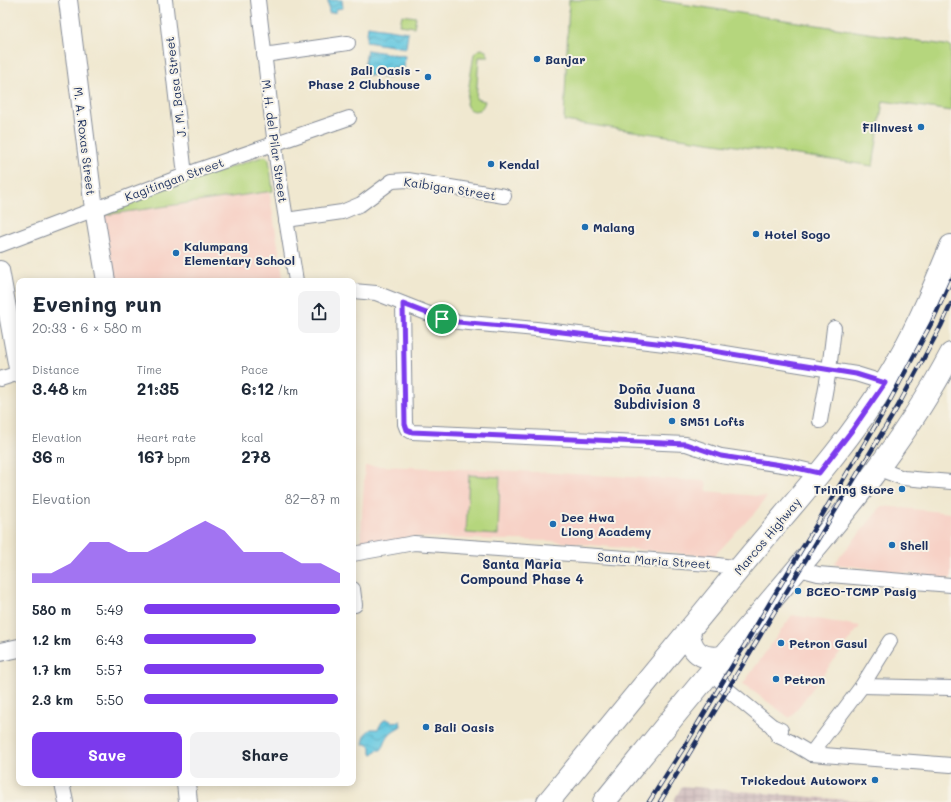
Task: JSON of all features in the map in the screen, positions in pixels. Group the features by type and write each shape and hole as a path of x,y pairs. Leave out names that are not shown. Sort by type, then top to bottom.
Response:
{"main road":[{"name":"Marcos Highway","path":"548,802 819,473 853,429 885,383 923,314 951,246"},
{"path":"604,802 712,669 799,569 879,469 909,425 945,379 951,354"},
{"path":"689,631 691,644 698,652 709,658 712,669"},
{"path":"673,651 684,652 694,657 701,668 712,669"}],"street":[{"name":"M. A. Roxas Street","path":"68,0 94,209 106,278"},
{"name":"J. M. Basa Street","path":"165,0 185,175"},
{"name":"M. H. del Pilar Street","path":"258,0 275,144 296,278"},
{"path":"264,55 348,43"},
{"name":"Kagitingan Street","path":"0,244 185,175 349,118"},
{"name":"Kaibigan Street","path":"286,220 342,212 361,204 392,181 408,180 504,196"},
{"path":"0,270 16,358"},
{"path":"356,291 376,293 442,319 458,322 536,329 682,346 856,374 885,383"},
{"path":"403,304 405,424 407,430 412,432 686,444 721,456 788,466 819,473"},
{"path":"820,421 829,370 834,328"},
{"path":"0,378 16,375"},
{"path":"879,469 903,478 951,482"},
{"name":"Santa Maria Street","path":"356,553 414,542 710,564 740,568"},
{"path":"799,569 818,574 951,585"},
{"path":"812,754 862,686 890,641"},
{"path":"0,652 16,649"},
{"path":"712,669 728,690 772,726 778,736 812,754 951,765"},
{"path":"862,686 951,688"},
{"path":"63,786 66,802"},
{"path":"186,786 188,802"}],"shaded area":[{"name":"Kalumpang Elementary School","path":"269,191 284,278 114,278 104,215"},
{"name":"Dee Hwa Liong Academy","path":"365,466 517,471 706,481 707,491 767,497 713,557 552,541 408,537 360,551"},
{"path":"882,506 951,513 951,579 834,564"},
{"path":"792,615 860,626 790,718 743,684"},
{"path":"682,786 822,798 879,802 673,802"}],"green space":[{"path":"569,0 657,0 951,46 951,111 883,101 873,166 564,121"},
{"path":"402,15 416,17 414,27 400,25"},
{"path":"482,49 486,51 489,57 479,57 476,99 485,101 481,109 474,111 468,108 466,104 474,54 478,50"},
{"path":"265,156 269,159 273,191 104,215 103,208"},
{"path":"469,475 500,477 498,535 466,533"}],"water":[{"path":"328,0 342,0 343,8 336,9 336,12 329,13"},
{"path":"368,26 408,32 406,48 366,42"},
{"path":"367,50 405,56 404,70 390,68 389,78 363,74"},
{"path":"386,719 393,722 400,721 401,726 389,734 381,750 377,750 373,754 371,753 371,747 367,744 363,744 365,734 371,729 378,729 382,722"}],"railway":[{"path":"649,802 684,747 887,406 932,322 951,280"},
{"path":"660,802 897,408 941,326 951,304"}],"place":[{"name":"Banjar","path":"537,59"},
{"name":"Bali Oasis - Phase 2 Clubhouse","path":"428,77"},
{"name":"Filinvest","path":"921,127"},
{"name":"Kendal","path":"491,164"},
{"name":"Malang","path":"585,227"},
{"name":"Hotel Sogo","path":"756,234"},
{"name":"Kalumpang Elementary School","path":"176,253"},
{"name":"SM51 Lofts","path":"672,421"},
{"name":"Trining Store","path":"902,489"},
{"name":"Dee Hwa Liong Academy","path":"553,524"},
{"name":"Shell","path":"892,545"},
{"name":"BCEO-TCMP Pasig","path":"798,591"},
{"name":"Petron Gasul","path":"781,643"},
{"name":"Petron","path":"776,679"},
{"name":"Bali Oasis","path":"426,727"},
{"name":"Trickedout Autoworx","path":"875,780"}],"district":[{"name":"Doña Juana Subdivision 3","path":"657,396"},
{"name":"Santa Maria Compound Phase 4","path":"522,570"}],"route":[{"path":"403,304 442,319 682,346 856,374 885,383 853,429 819,473 788,466 721,456 686,444 412,432 407,430 405,424 403,304"}]}
